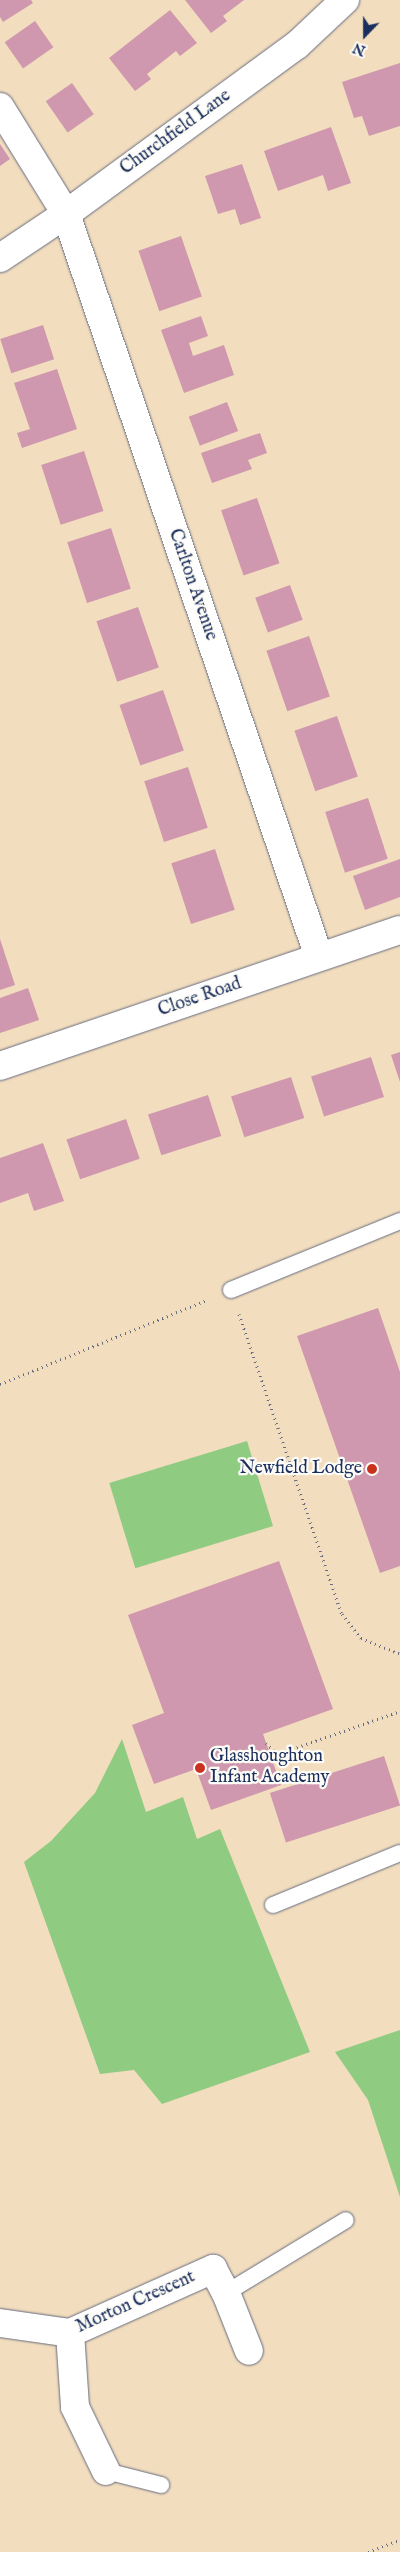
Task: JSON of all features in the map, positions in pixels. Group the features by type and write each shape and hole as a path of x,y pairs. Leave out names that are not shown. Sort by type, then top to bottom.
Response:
{"street":[{"name":"Churchfield Lane","path":"0,258 66,214 297,45 346,0"},
{"name":"Carlton Avenue","path":"0,107 66,214 319,957"},
{"name":"Close Road","path":"0,1066 400,930"},
{"name":"Morton Crescent","path":"0,2323 70,2333 213,2269 226,2294 249,2351"},
{"path":"70,2333 75,2407 106,2471"}],"lane":[{"path":"230,1290 400,1220"},
{"path":"273,1905 400,1853"},
{"path":"226,2294 346,2220"},
{"path":"106,2471 161,2485"}],"path":[{"path":"0,1384 230,1290 342,1614 361,1638 400,1654"},
{"path":"266,1743 278,1754 400,1711"},
{"path":"368,2552 400,2540"}],"green space":[{"path":"247,1441 273,1526 135,1568 109,1483"},
{"path":"122,1739 146,1812 183,1797 197,1839 220,1829 310,2052 162,2104 134,2070 100,2074 24,1862 51,1841 95,1793"},
{"path":"400,2030 400,2197 368,2100 335,2052"}],"building":[{"path":"0,0 31,0 33,3 3,22 0,17"},
{"path":"185,0 244,0 223,16 227,21 211,33"},
{"path":"170,10 197,43 180,56 176,51 147,74 151,79 135,91 109,58"},
{"path":"35,21 53,47 23,68 5,42"},
{"path":"400,63 400,126 369,136 362,116 354,118 342,82"},
{"path":"72,83 94,114 68,132 46,101"},
{"path":"331,127 351,183 328,191 323,175 278,191 264,151"},
{"path":"0,144 10,159 0,166"},
{"path":"242,164 261,218 240,225 235,209 218,214 205,176"},
{"path":"181,236 202,297 159,311 138,251"},
{"path":"201,316 208,336 189,343 193,356 224,345 234,375 184,393 161,330"},
{"path":"43,325 54,359 11,373 0,339"},
{"path":"57,369 77,429 22,448 17,433 30,429 14,383"},
{"path":"227,402 238,431 200,446 189,417"},
{"path":"260,433 267,453 248,460 252,469 212,483 201,453"},
{"path":"84,451 103,511 61,525 41,465"},
{"path":"257,498 279,563 244,576 221,510"},
{"path":"111,528 131,589 87,603 67,542"},
{"path":"290,585 303,620 268,632 255,598"},
{"path":"138,607 159,668 117,682 96,621"},
{"path":"309,636 330,697 287,711 266,651"},
{"path":"163,690 184,751 140,765 120,705"},
{"path":"337,716 358,777 315,791 294,731"},
{"path":"188,767 208,828 164,842 144,781"},
{"path":"368,798 388,859 345,873 325,812"},
{"path":"215,849 235,910 191,924 171,863"},
{"path":"400,859 400,897 365,910 353,876"},
{"path":"0,939 15,985 0,990"},
{"path":"28,988 39,1020 0,1033 0,998"},
{"path":"400,1052 400,1082 391,1055"},
{"path":"371,1057 384,1097 324,1116 311,1076"},
{"path":"291,1077 304,1118 244,1137 231,1096"},
{"path":"208,1095 221,1136 161,1155 148,1114"},
{"path":"126,1119 140,1159 80,1179 66,1140"},
{"path":"43,1143 64,1201 34,1211 28,1193 0,1203 0,1158"},
{"name":"Newfield Lodge","path":"378,1308 400,1372 400,1566 380,1573 297,1336"},
{"path":"279,1561 333,1709 263,1734 281,1785 211,1810 196,1769 154,1784 132,1725 164,1713 128,1615"},
{"path":"384,1756 400,1805 286,1843 270,1793"}],"place":[{"name":"Newfield Lodge","path":"372,1469"},
{"name":"Glasshoughton Infant Academy","path":"200,1768"}]}
